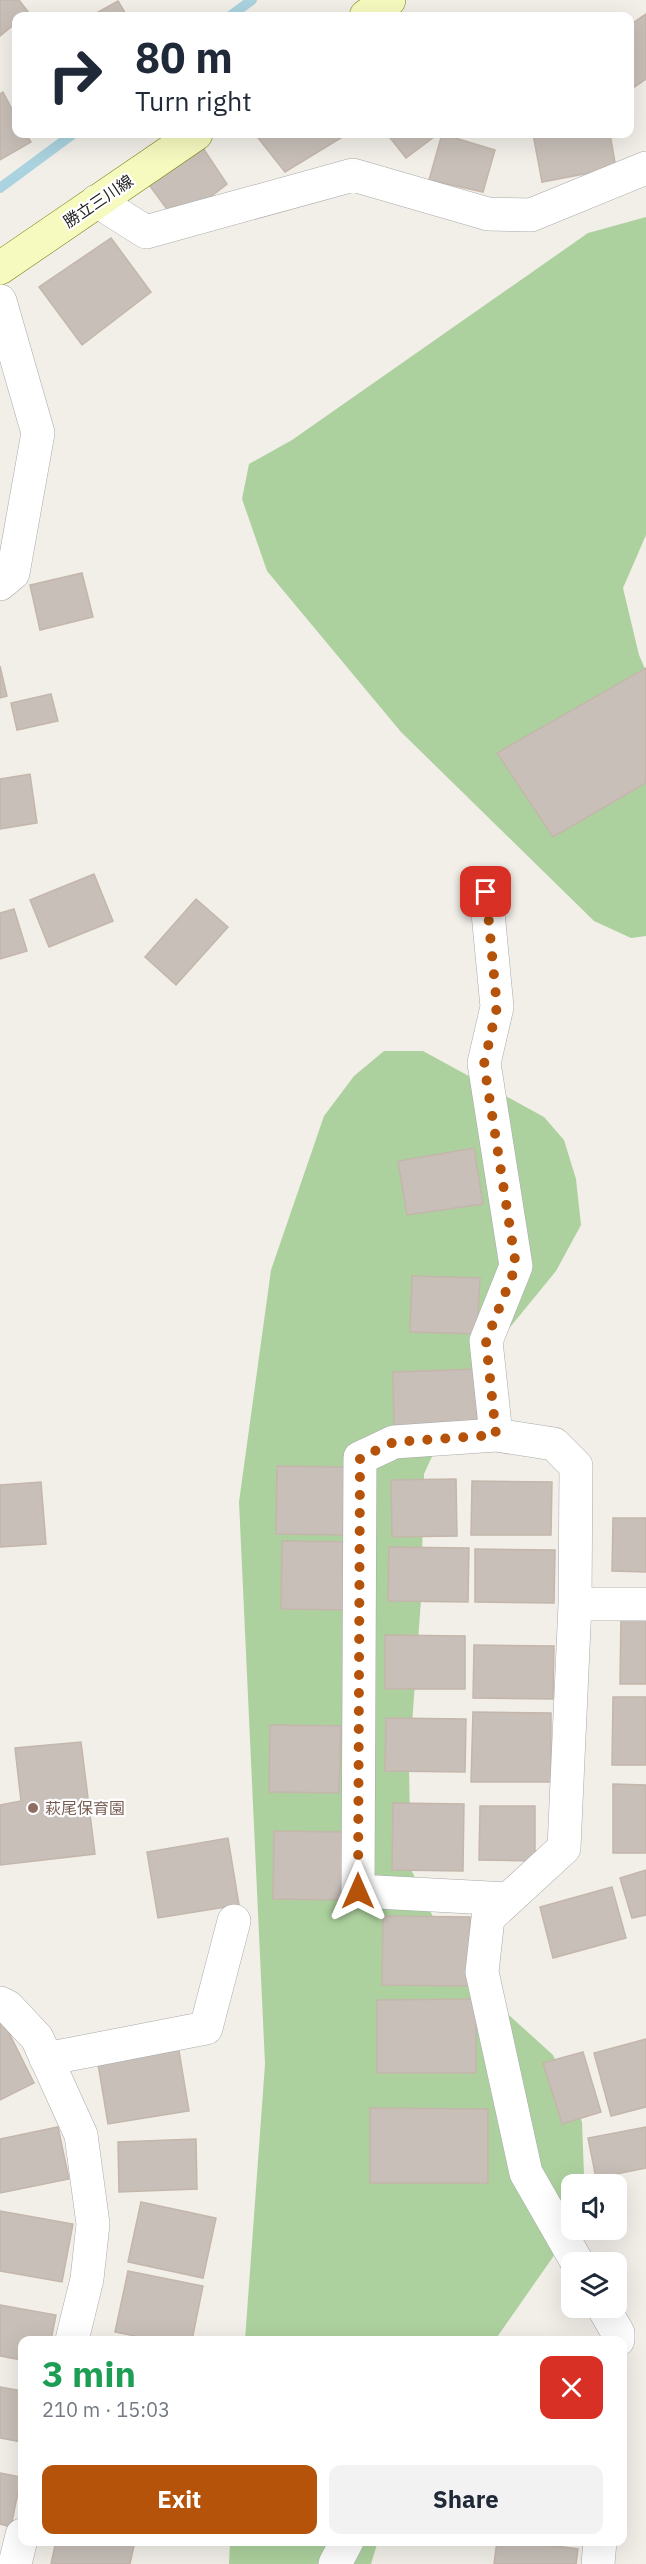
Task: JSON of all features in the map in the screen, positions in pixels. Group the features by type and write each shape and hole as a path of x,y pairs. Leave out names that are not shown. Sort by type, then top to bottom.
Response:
{"main road":[{"path":"372,12 389,0"},
{"name":"勝立三川線","path":"0,268 190,138"}],"street":[{"path":"97,201 146,232 353,175 488,214 531,215 646,168"},
{"path":"0,301 38,433 13,573 0,584"},
{"path":"486,892 497,1007 484,1064 516,1266 486,1341 496,1435"},
{"path":"508,1899 358,1891 360,1458 394,1442 496,1435 554,1444 576,1466 575,1604 564,1848 488,1918 482,1972 526,2173 572,2252"},
{"path":"575,1604 646,1604"},
{"path":"46,2059 206,2028 234,1921"},
{"path":"0,2003 8,2007 37,2038 81,2136 93,2224 87,2279 73,2336"},
{"path":"609,2318 618,2336"},
{"path":"15,2564 19,2546"},
{"path":"335,2564 344,2546"},
{"path":"598,2564 600,2546"}],"green space":[{"path":"646,217 646,535 623,588 639,655 646,671 646,936 631,938 594,921 401,732 267,571 242,499 249,464 292,440 588,233"},
{"path":"384,1051 423,1051 544,1117 564,1140 576,1179 581,1225 556,1271 467,1380 424,1474 421,1600 409,1766 411,1869 456,1967 553,2055 582,2122 584,2174 561,2174 561,2235 553,2257 498,2336 245,2336 265,2064 239,1502 271,1270 324,1116 354,1076"},
{"path":"230,2546 376,2546 371,2564 229,2564"}],"building":[{"path":"0,0 19,0 28,12 12,12 12,26 0,36"},
{"path":"118,1 125,12 98,12"},
{"path":"646,14 646,79 634,87 634,22"},
{"path":"3,92 12,109 12,138 28,138 31,142 0,160 0,94"},
{"path":"258,138 341,138 285,172"},
{"path":"390,138 433,138 406,158"},
{"path":"441,138 455,138 495,150 483,192 429,180"},
{"path":"534,138 611,138 616,168 542,182"},
{"path":"201,145 227,184 177,223 147,182"},
{"path":"111,238 151,292 82,345 39,287"},
{"path":"82,573 93,617 40,630 30,585"},
{"path":"0,666 7,696 0,698"},
{"path":"646,668 646,783 553,837 497,753"},
{"path":"51,694 58,721 17,730 11,703"},
{"path":"30,774 37,823 0,829 0,779"},
{"path":"94,874 113,921 49,947 30,900"},
{"path":"196,899 228,927 176,985 145,957"},
{"path":"14,909 27,951 0,959 0,913"},
{"path":"474,1148 483,1204 407,1215 398,1161"},
{"path":"412,1276 480,1278 477,1334 410,1332"},
{"path":"476,1369 477,1427 394,1429 393,1372"},
{"path":"277,1466 347,1467 346,1535 276,1534"},
{"path":"456,1479 457,1536 392,1537 391,1480"},
{"path":"472,1481 552,1482 551,1535 471,1535"},
{"path":"41,1482 46,1544 0,1547 0,1485"},
{"path":"613,1518 646,1518 646,1572 612,1571"},
{"path":"282,1541 353,1542 351,1610 281,1609"},
{"path":"389,1547 469,1548 468,1602 388,1601"},
{"path":"475,1549 555,1550 554,1603 475,1602"},
{"path":"621,1615 646,1616 646,1684 620,1684"},
{"path":"385,1635 465,1636 465,1689 385,1689"},
{"path":"474,1645 554,1646 553,1699 473,1698"},
{"path":"613,1697 646,1697 646,1765 612,1765"},
{"path":"473,1712 551,1713 551,1782 471,1782"},
{"path":"386,1718 466,1719 465,1772 385,1771"},
{"path":"270,1725 341,1726 339,1793 269,1792"},
{"path":"81,1742 95,1854 0,1865 0,1805 21,1801 15,1748"},
{"path":"613,1784 646,1785 646,1853 613,1853"},
{"path":"393,1803 464,1804 463,1871 392,1870"},
{"path":"480,1806 535,1806 535,1861 479,1860"},
{"path":"274,1831 344,1832 344,1900 273,1899"},
{"path":"228,1838 239,1905 158,1918 147,1852"},
{"path":"646,1870 646,1915 632,1918 620,1878"},
{"path":"612,1887 626,1938 553,1958 540,1907"},
{"path":"383,1916 470,1917 470,1986 382,1985"},
{"path":"476,1999 476,2073 377,2073 377,2000"},
{"path":"2,2019 34,2083 0,2100 0,2020"},
{"path":"646,2039 646,2107 611,2116 594,2053"},
{"path":"178,2045 189,2111 108,2124 97,2058"},
{"path":"583,2052 601,2112 562,2124 543,2063"},
{"path":"370,2108 488,2109 488,2183 370,2183"},
{"path":"58,2127 69,2179 0,2193 0,2139"},
{"path":"646,2127 646,2168 616,2174 595,2174 588,2138"},
{"path":"196,2139 197,2189 119,2192 118,2142"},
{"path":"141,2202 216,2218 203,2278 128,2262"},
{"path":"0,2211 73,2224 62,2282 0,2271"},
{"path":"128,2271 203,2286 193,2336 134,2336 115,2332"},
{"path":"0,2305 56,2315 52,2336 18,2336 18,2359 0,2356"},
{"path":"0,2387 18,2390 18,2441 0,2438"},
{"path":"0,2473 18,2476 18,2492 11,2527 0,2524"},
{"path":"55,2546 134,2546 130,2564 51,2564"},
{"path":"496,2546 554,2546 578,2549 576,2564 494,2564"}],"waterway":[{"path":"236,12 252,0"},
{"path":"0,188 68,138"}],"place":[{"name":"萩尾保育園","path":"33,1808"}],"route":[{"path":"358,1891 360,1458 394,1442 496,1435 486,1341 516,1266 484,1064 497,1007 486,892"}]}
